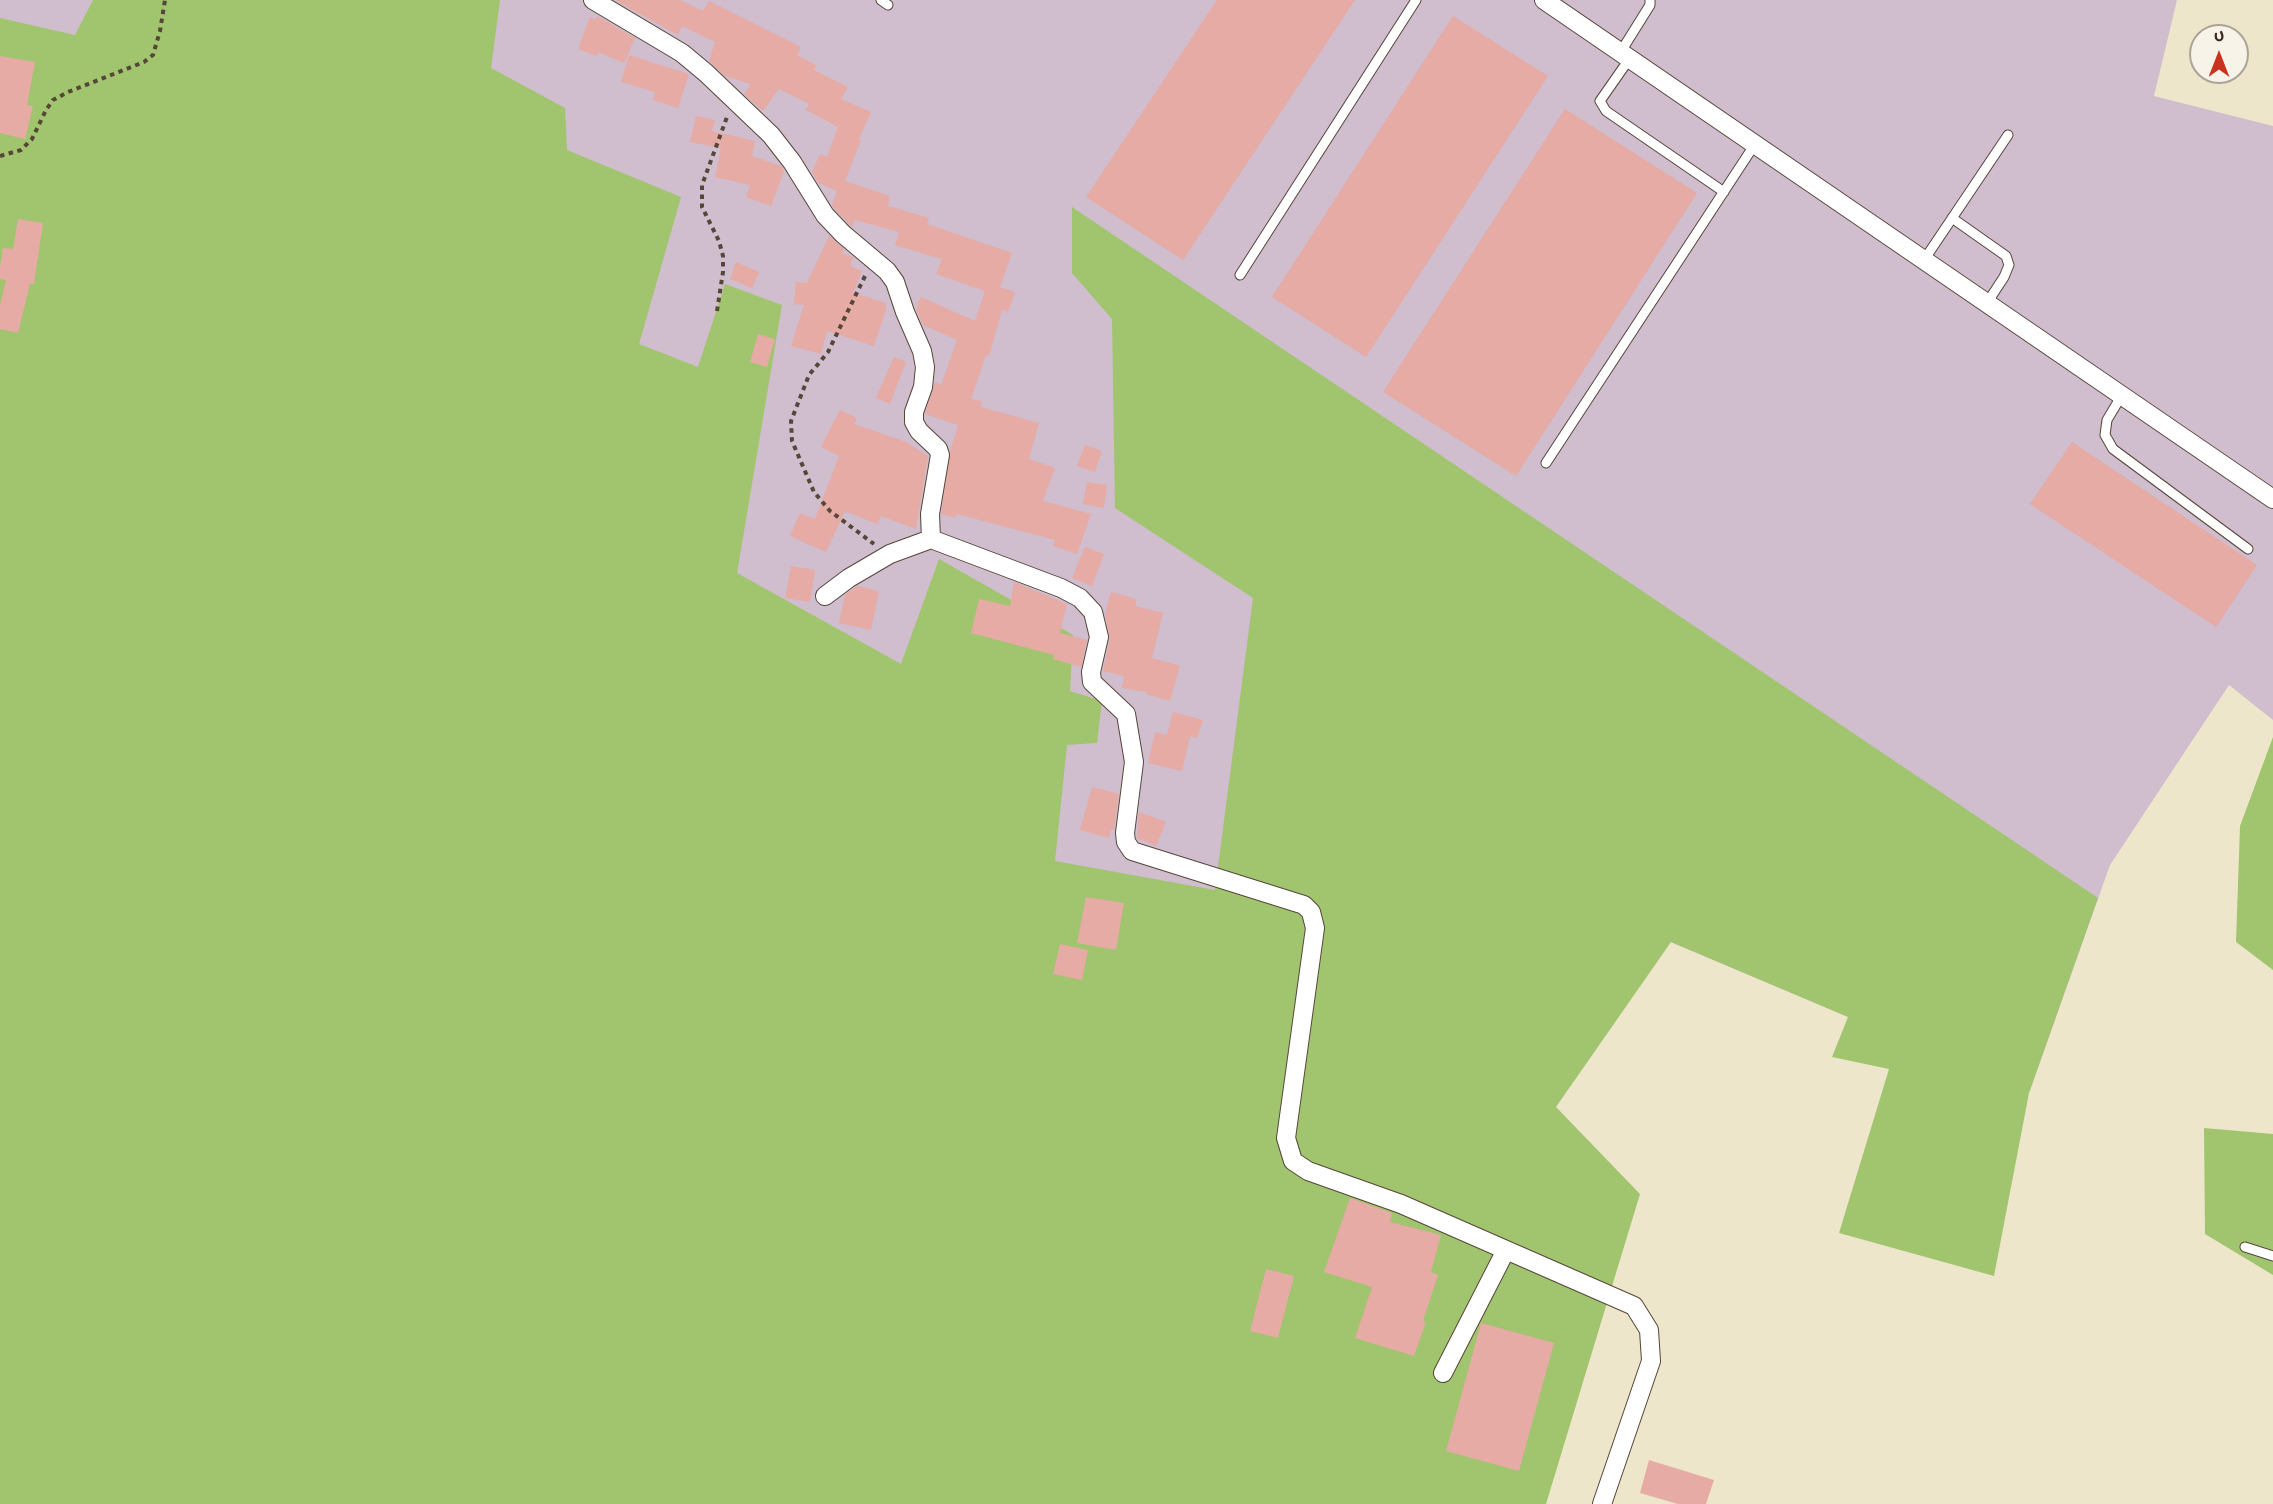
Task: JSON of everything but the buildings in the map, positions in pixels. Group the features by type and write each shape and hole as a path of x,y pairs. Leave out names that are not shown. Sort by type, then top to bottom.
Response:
{"street":[{"path":"593,0 682,53 733,99 771,135 792,162 825,215 843,234 887,271 895,282 922,351 925,367 923,387 914,412 914,422 919,431 938,449 940,455 930,514 931,539"},
{"path":"1544,0 2273,499"},
{"path":"825,596 849,578 890,554 931,539 1061,588 1080,598 1093,612 1099,637 1091,672 1092,682 1126,714 1134,762 1125,833 1126,842 1132,851 1304,905 1311,912 1315,928 1286,1138 1293,1161 1308,1172 1401,1204 1634,1306 1649,1330 1651,1361 1602,1504"},
{"path":"1443,1373 1506,1251"}],"lane":[{"path":"1240,275 1416,0"},
{"path":"1650,0 1625,56 1600,101 1605,111 1724,192"},
{"path":"1924,260 2008,135"},
{"path":"1546,463 1755,144"},
{"path":"1952,218 2006,256 2009,265 2007,271 1987,303"},
{"path":"2122,395 2107,420 2105,435 2113,449 2248,549"},
{"path":"2245,1247 2273,1256"}],"path":[{"path":"0,156 21,150 32,139 53,100 144,62 153,55 165,0"},
{"path":"717,311 723,256 719,241 702,207 702,185 733,99"},
{"path":"873,258 845,321 828,352 809,375 791,421 792,441 814,492 830,511 890,554"}],"shaded area":[{"path":"0,0 2177,0 2154,96 2273,126 2273,720 2229,685 2110,865 2029,1093 1452,850 1546,1504 0,1504"}],"green space":[{"path":"93,0 500,0 491,68 565,108 567,150 681,197 639,344 698,367 725,284 782,305 737,573 901,664 939,559 1073,635 1070,691 1102,701 1097,743 1067,745 1055,861 1215,890 1253,598 1115,508 1112,319 1072,273 1072,207 2098,898 2029,1093 1994,1276 1839,1233 1889,1069 1832,1057 1848,1017 1671,942 1556,1107 1640,1194 1546,1504 0,1504 0,18 75,35"},
{"path":"2273,737 2273,970 2236,942 2240,826"},
{"path":"2204,1128 2273,1134 2273,1275 2205,1234"}]}
